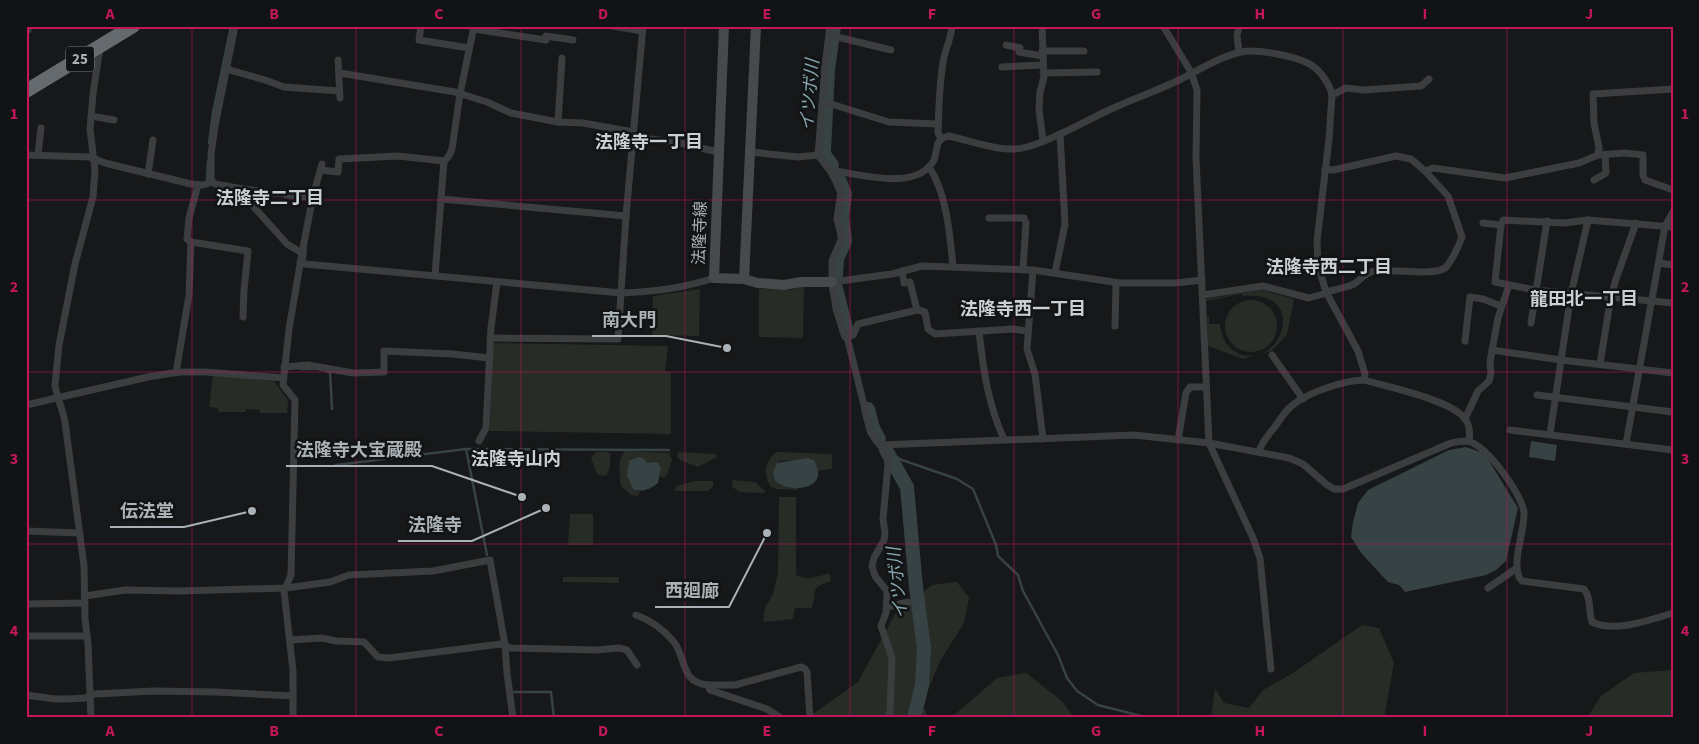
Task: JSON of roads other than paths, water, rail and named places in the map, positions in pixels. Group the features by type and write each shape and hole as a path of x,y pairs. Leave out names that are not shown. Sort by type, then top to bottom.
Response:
{"highway":[{"name":"25","path":"26,91 133,26"}],"main road":[{"name":"法隆寺線","path":"724,26 714,278 744,279 758,283 784,285 801,282 832,282"},
{"path":"744,279 756,26"}],"street":[{"path":"212,182 210,176 211,154 235,26"},
{"path":"421,26 419,40 469,48"},
{"path":"490,338 618,339 626,216 643,29 613,26"},
{"path":"830,26 832,36 818,155 840,191 837,218 842,238 832,261 832,282 836,309 845,338 847,337 871,433 887,455 888,465 883,519 885,533 884,540 874,558 872,566 875,576 886,591 887,607 881,626 892,658 890,712 887,718"},
{"path":"941,138 938,132 940,86 952,26"},
{"path":"1042,26 1044,73 1039,110 1043,140"},
{"path":"1163,26 1191,72 1197,90 1196,158 1209,443 1253,538 1260,558 1271,669"},
{"path":"1239,26 1237,36 1239,52"},
{"path":"293,718 293,672 284,591 291,575 294,400 283,385 283,378 302,263 302,253 318,176 322,167 338,172 339,159 398,156 444,161 449,157 474,28 546,40 546,36 572,40"},
{"path":"832,36 891,50"},
{"path":"1006,45 1020,48 1019,52 1042,54 1084,51"},
{"path":"91,718 84,566 66,422 55,385 57,360 78,250 95,182 90,141 94,87 100,46"},
{"path":"830,172 836,171 884,179 901,179 918,174 929,167 935,158 941,138 949,136 1007,149 1028,147 1239,52 1251,50 1304,61 1314,67 1323,77 1332,95 1329,139 1317,241 1318,265 1326,292 1358,351 1365,374 1364,380"},
{"path":"558,122 558,70 562,58"},
{"path":"226,70 284,87 340,94 338,60"},
{"path":"1002,67 1043,65"},
{"path":"1044,73 1097,72"},
{"path":"340,73 433,87 487,102 511,114 558,122 583,123 718,152"},
{"path":"1332,95 1346,88 1364,90 1421,86 1429,79"},
{"path":"1594,180 1606,173 1594,123 1593,94 1673,89"},
{"path":"824,105 889,122 938,124"},
{"path":"91,116 114,120"},
{"path":"38,155 41,128"},
{"path":"1055,273 1066,224 1060,134"},
{"path":"148,174 153,140"},
{"path":"751,152 798,157 818,155"},
{"path":"1425,171 1433,168 1505,178 1579,163 1601,155 1625,153 1643,155 1643,175 1645,180 1673,190"},
{"path":"26,155 79,156 198,186 212,182 237,188 313,196"},
{"path":"1203,296 1263,286 1309,298 1350,286 1368,273 1382,270 1431,272 1444,268 1458,247 1462,237 1448,196 1411,159 1396,156 1333,170 1325,169"},
{"path":"435,276 444,161"},
{"path":"929,167 934,175 948,221 953,267"},
{"path":"198,186 187,239 192,242 248,251 243,317"},
{"path":"237,188 287,244 302,253"},
{"path":"441,200 626,216"},
{"path":"1626,444 1659,263 1673,212"},
{"path":"989,218 1024,218 1026,223 1022,270"},
{"path":"1669,226 1588,220 1564,223 1503,220 1495,282 1535,290 1673,303"},
{"path":"1550,434 1571,294 1588,220"},
{"path":"1531,323 1546,221"},
{"path":"1483,223 1501,225"},
{"path":"1600,364 1611,296 1636,223"},
{"path":"176,373 189,295 192,242"},
{"path":"302,263 621,293 672,288 714,278"},
{"path":"1659,263 1673,264"},
{"path":"832,282 922,266 1033,270 1116,283 1176,283 1202,280"},
{"path":"1033,270 1027,348 1035,374 1043,439"},
{"path":"902,271 904,283 910,282 917,310"},
{"path":"479,441 486,428 490,338 497,282"},
{"path":"1115,326 1116,283"},
{"path":"1466,419 1478,391 1489,381 1491,374 1490,362 1501,306 1509,285"},
{"path":"1465,341 1470,297 1483,299 1501,306"},
{"path":"847,337 853,335 858,324 917,310 925,312 928,329 935,334 1013,329 1027,331"},
{"path":"979,331 984,373 998,426 1004,439"},
{"path":"1492,350 1673,373"},
{"path":"286,366 320,366 353,372 384,372 384,352 454,354 489,358"},
{"path":"1272,355 1303,399"},
{"path":"26,405 176,373 206,372 283,378"},
{"path":"1259,451 1266,436 1294,403 1354,380 1364,380 1440,402 1456,410 1466,419 1470,429 1470,441"},
{"path":"1178,440 1186,393 1190,388 1206,387"},
{"path":"1537,395 1673,412"},
{"path":"1510,430 1673,450"},
{"path":"880,445 1134,435 1209,443 1289,458 1303,464 1326,484 1343,490 1451,443 1470,441 1480,447 1495,461 1522,501 1524,522 1517,568 1518,577 1522,581 1584,589 1589,596 1592,622 1602,627 1616,627 1673,613"},
{"path":"26,531 80,533"},
{"path":"26,604 85,600 125,590 180,591 286,588 330,582 349,575 433,571 490,560 505,645 513,718"},
{"path":"1488,588 1517,568"},
{"path":"887,607 908,602"},
{"path":"636,615 647,618 674,643 688,676 693,681 708,685 735,685 801,667 805,669 807,672 810,718"},
{"path":"26,636 87,636"},
{"path":"290,640 321,638 337,641 364,642 378,657 389,658 505,645 511,648 596,650 619,648 627,650 637,664"},
{"path":"708,685 710,690 767,708 781,718"},
{"path":"26,695 55,699 122,692 216,692 293,696"}],"waterway":[{"path":"209,143 213,113 231,26"},
{"name":"イツボ川","path":"832,165 824,151 828,70 834,26"},
{"path":"207,180 208,161"},
{"name":"イツボ川","path":"836,275 837,259 845,241 842,217 845,194 838,177"},
{"path":"285,197 308,199"},
{"path":"304,262 306,250"},
{"name":"イツボ川","path":"836,288 847,332"},
{"path":"301,369 313,369"},
{"path":"328,372 330,372 332,409"},
{"name":"イツボ川","path":"868,409 873,428 879,439"},
{"path":"466,449 669,450"},
{"path":"336,465 466,449 487,555"},
{"name":"イツボ川","path":"886,450 907,487 916,587 924,648 922,685 914,718"},
{"path":"888,452 902,460 957,479 973,489 996,545 998,556 1018,575 1023,591 1058,655 1067,678 1077,691 1098,705 1149,718"},
{"path":"513,692 551,692 554,718"}],"place":[{"name":"南大門","path":"727,348"},
{"name":"法隆寺大宝蔵殿","path":"522,497"},
{"name":"法隆寺","path":"546,508"},
{"name":"伝法堂","path":"252,511"},
{"name":"西廻廊","path":"767,533"}],"district":[{"name":"法隆寺一丁目","path":"649,142"},
{"name":"法隆寺二丁目","path":"270,198"},
{"name":"法隆寺西二丁目","path":"1329,267"},
{"name":"龍田北一丁目","path":"1584,299"},
{"name":"法隆寺西一丁目","path":"1023,309"},
{"name":"法隆寺山内","path":"516,459"}]}
